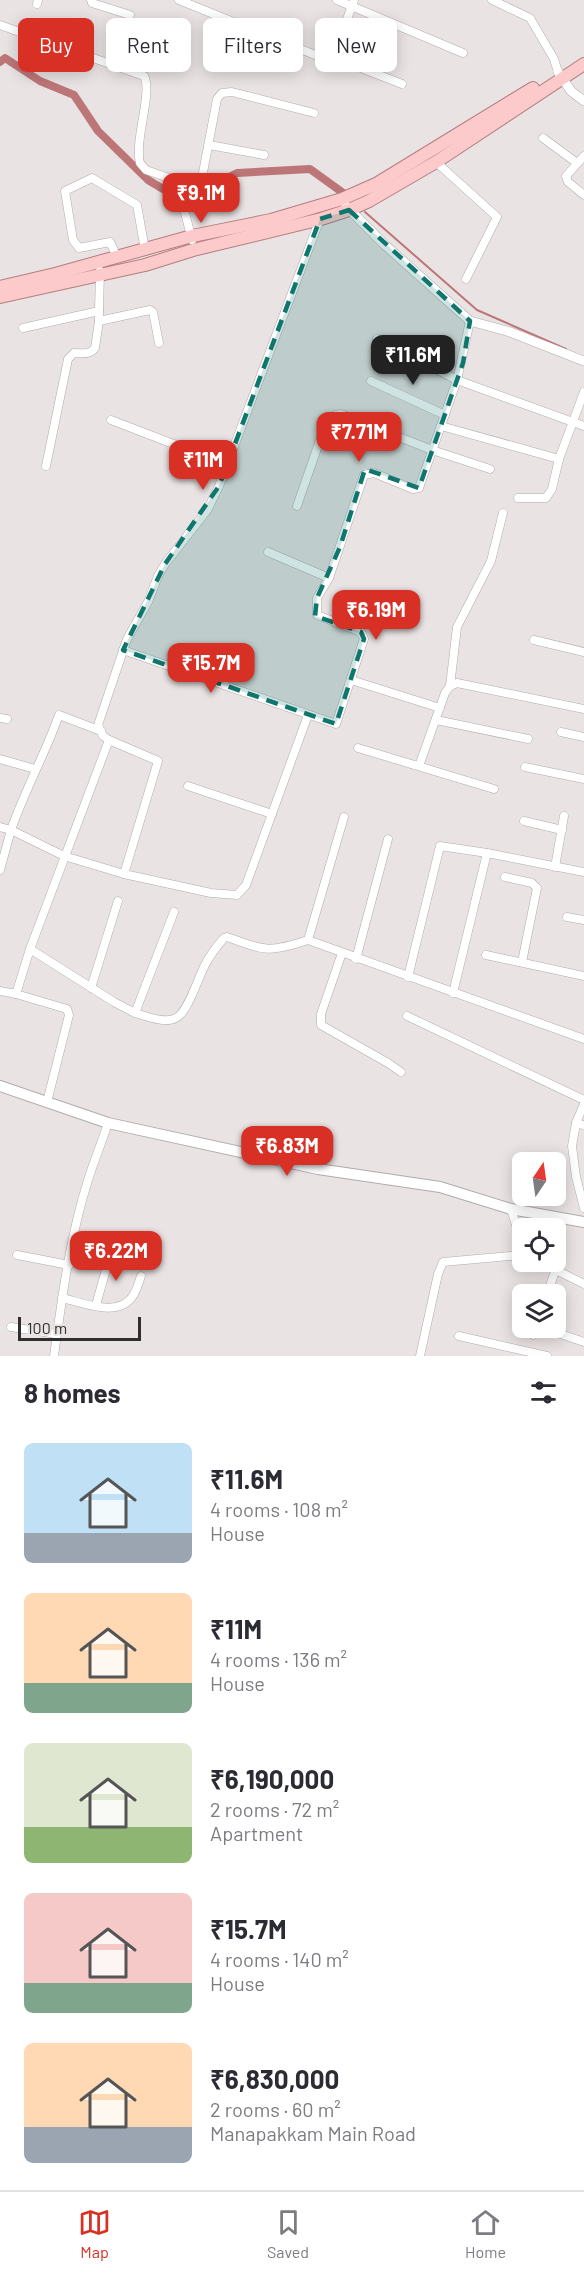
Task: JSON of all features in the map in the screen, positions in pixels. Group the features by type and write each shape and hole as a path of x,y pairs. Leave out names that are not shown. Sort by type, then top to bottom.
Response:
{"main road":[{"path":"0,287 192,236 369,201 436,162 560,75 584,55"},
{"path":"0,297 145,265 193,250 320,219 560,75 584,64"},
{"path":"0,1086 108,1123 318,1169 440,1188 511,1209 584,1222"}],"street":[{"path":"91,0 92,3 130,15"},
{"path":"179,0 315,55"},
{"path":"337,0 353,4 463,53"},
{"path":"492,0 530,18 554,59 560,75 571,91 584,101"},
{"path":"0,25 64,50 144,76 147,86 139,139 140,163 146,170 183,185 196,186 201,183 217,99 226,91 314,113"},
{"path":"371,72 402,84"},
{"path":"543,138 577,163"},
{"path":"209,145 264,155"},
{"path":"584,156 566,176 568,182 584,195"},
{"path":"436,162 497,217 466,279"},
{"path":"117,256 110,242 87,248 79,248 76,245 73,240 65,191 92,178 137,205 145,250"},
{"path":"183,185 182,201 192,236 193,250"},
{"path":"345,204 470,321 510,332 584,361"},
{"path":"124,874 158,761 109,740 98,725 123,650 165,564 208,508 228,465 320,219"},
{"path":"46,466 68,359 74,353 87,353 95,348 99,321 100,261"},
{"path":"99,321 151,310 159,343"},
{"path":"22,328 99,311"},
{"path":"123,650 336,724 364,643 363,635 317,615 317,598 329,578 364,475 374,473 416,490 423,479 463,363 470,321"},
{"path":"377,339 457,380 584,426"},
{"path":"371,381 445,415"},
{"path":"518,498 548,496 584,392"},
{"path":"297,506 320,440 334,415 341,414 432,450 490,469"},
{"path":"111,420 228,465"},
{"path":"441,426 559,459"},
{"path":"418,766 450,686 457,627 491,561 503,513"},
{"path":"267,552 329,578"},
{"path":"534,640 584,652"},
{"path":"351,680 440,708"},
{"path":"450,686 457,683 463,684 584,709"},
{"path":"0,870 11,830 59,715 101,731"},
{"path":"0,827 11,830 64,856 124,874 211,893 237,895 246,885 308,715"},
{"path":"436,720 528,739"},
{"path":"561,732 584,737"},
{"path":"16,994 64,856 109,740"},
{"path":"358,748 494,789"},
{"path":"0,759 35,769"},
{"path":"525,767 584,779"},
{"path":"188,786 272,814"},
{"path":"555,867 564,816"},
{"path":"308,940 344,818"},
{"path":"524,821 562,830"},
{"path":"356,959 388,839"},
{"path":"408,977 441,846 584,872"},
{"path":"453,993 487,853"},
{"path":"505,877 532,883 537,888 522,962"},
{"path":"91,988 118,900"},
{"path":"135,1013 174,912"},
{"path":"567,917 584,920"},
{"path":"30,949 135,1013 168,1020 177,1018 185,1008 209,958 224,938 267,950 283,948 308,940 584,1039"},
{"path":"342,953 321,1014 321,1025 400,1072"},
{"path":"486,954 584,976"},
{"path":"0,991 67,1010 69,1015 47,1102"},
{"path":"407,1016 584,1102 580,1124 572,1146 576,1177 584,1208"},
{"path":"54,1356 62,1298 88,1181 108,1123"},
{"path":"511,1209 514,1218"},
{"path":"96,1305 110,1259 114,1253 131,1251"},
{"path":"17,1255 69,1265"},
{"path":"420,1356 438,1274 443,1262 512,1256"},
{"path":"562,1272 584,1284"},
{"path":"62,1298 120,1307 134,1295 141,1276"},
{"path":"11,1327 57,1334"},
{"path":"459,1336 544,1356"},
{"path":"566,1336 584,1342"}],"highlighted area":[{"path":"349,210 470,321 463,363 419,488 365,469 340,547 317,598 315,616 361,632 364,639 336,724 123,650 165,564 219,486 320,219"}],"waterway":[{"path":"0,62 5,58 40,81 74,95 98,131 148,180 163,189 197,193 237,173 310,169 346,195"},
{"path":"365,212 477,310 566,349"}]}
